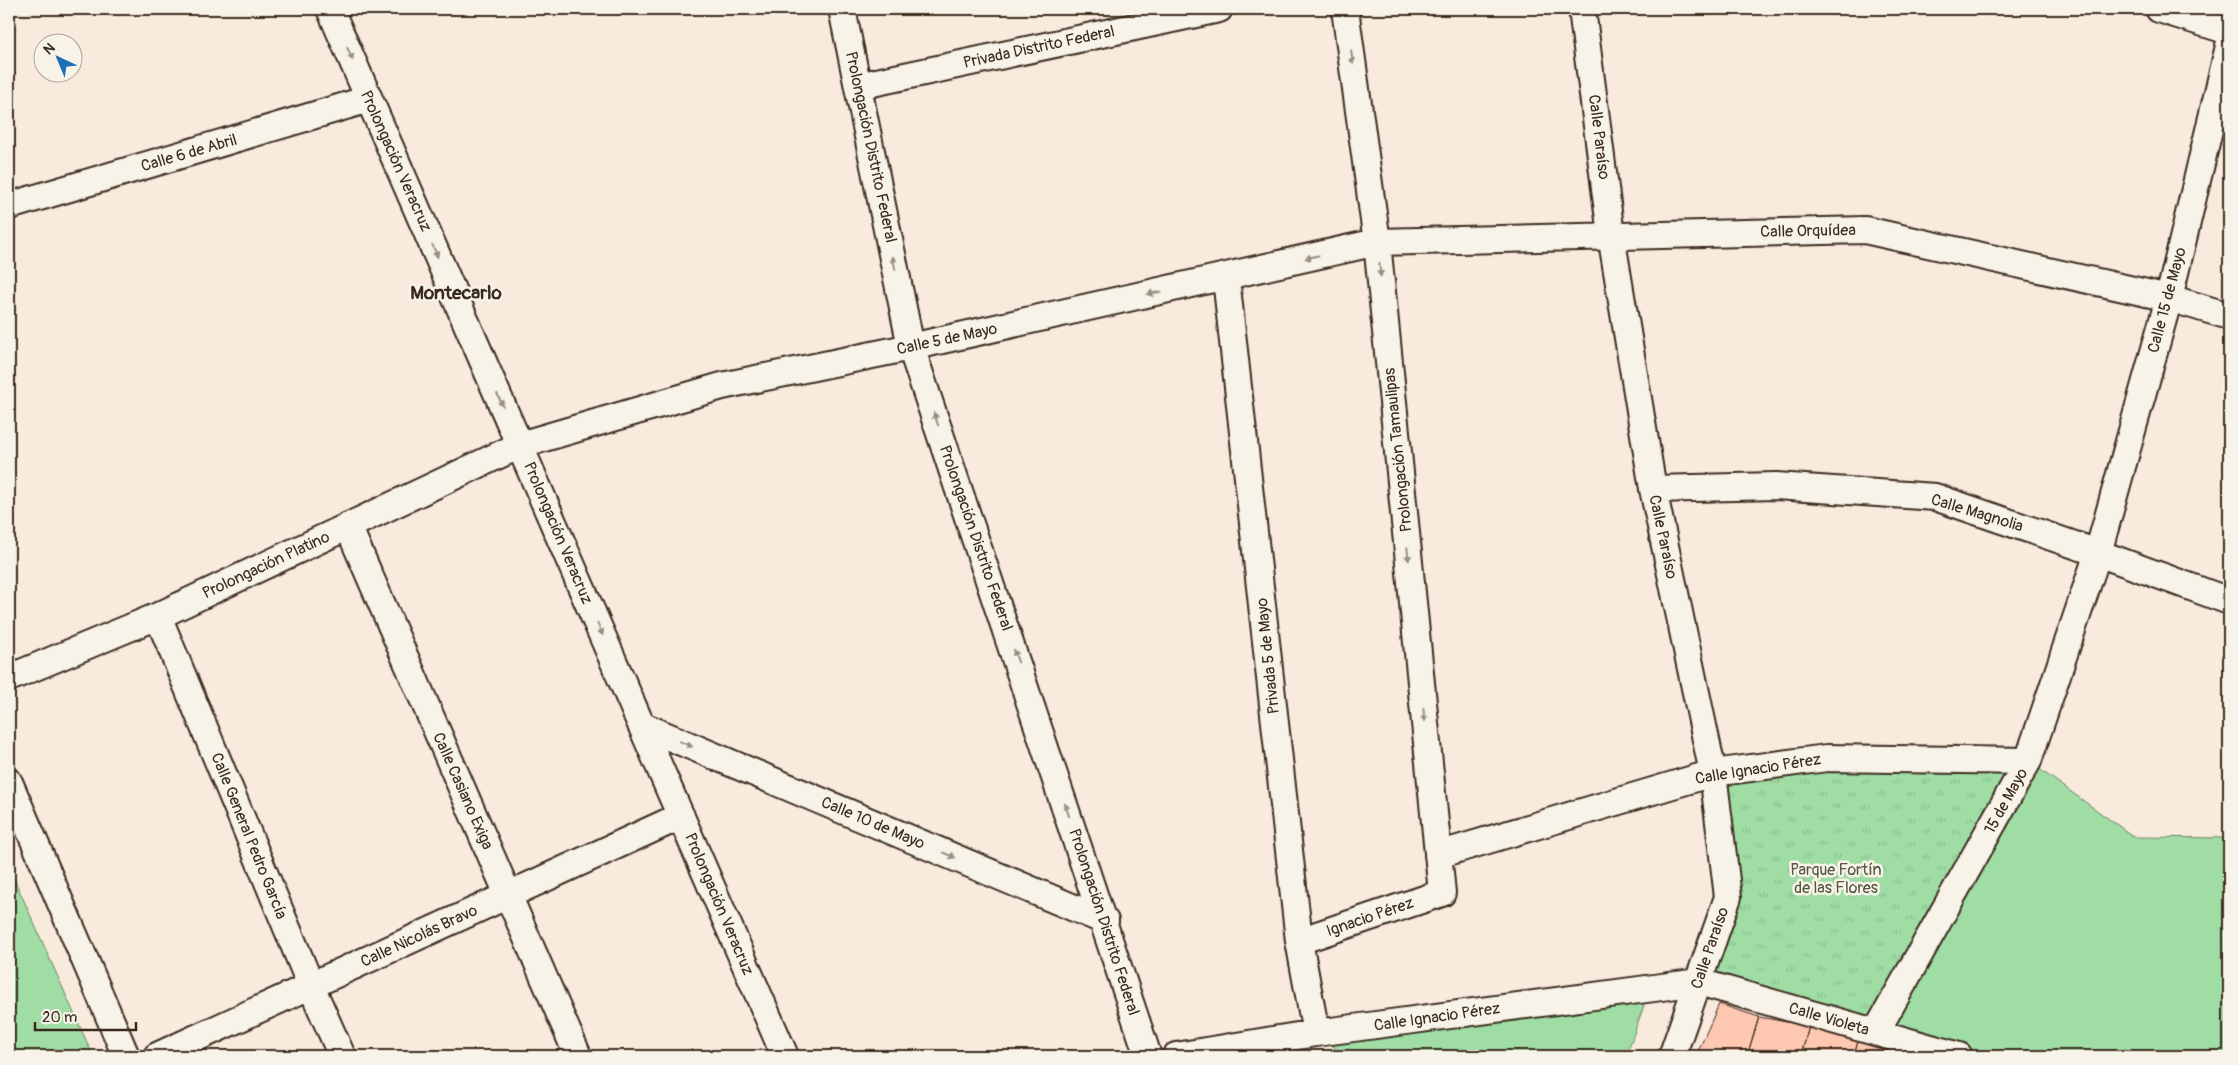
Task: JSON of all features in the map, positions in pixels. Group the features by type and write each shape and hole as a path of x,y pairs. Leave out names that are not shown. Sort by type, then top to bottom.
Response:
{"street":[{"name":"Prolongación Veracruz","path":"330,9 786,1056"},
{"name":"Prolongación Distrito Federal","path":"842,9 911,347 1105,921 1148,1056"},
{"name":"Privada Distrito Federal","path":"858,86 1219,9"},
{"name":"Prolongación Tamaulipas","path":"1345,9 1377,242 1442,893"},
{"name":"Calle Paraíso","path":"1582,9 1611,235 1653,489 1713,773 1728,897 1672,1056"},
{"path":"2158,9 2229,31"},
{"name":"Calle 15 de Mayo","path":"2098,553 2169,298 2229,46"},
{"name":"Calle 6 de Abril","path":"9,206 369,99"},
{"name":"Calle Orquídea","path":"1377,242 1865,230 2169,298 2229,316"},
{"name":"Calle 5 de Mayo","path":"520,445 722,386 1226,278 1377,242"},
{"name":"Privada 5 de Mayo","path":"1226,278 1299,941 1316,1033"},
{"name":"Prolongación Platino","path":"9,678 158,616 520,445"},
{"name":"Calle Magnolia","path":"1653,489 1776,486 1935,497 2098,553 2229,601"},
{"name":"Calle Casiano Exiga","path":"348,526 578,1056"},
{"name":"15 de Mayo","path":"1876,1032 2028,761 2098,553"},
{"name":"Calle General Pedro García","path":"158,616 310,986 342,1056"},
{"name":"Calle 10 de Mayo","path":"641,725 1105,921"},
{"name":"Calle Ignacio Pérez","path":"1438,855 1713,773 1827,758 2028,761"},
{"path":"9,782 126,1056"},
{"name":"Calle Nicolás Bravo","path":"157,1056 681,816"},
{"name":"Ignacio Pérez","path":"1299,941 1442,893"},
{"name":"Calle Ignacio Pérez","path":"1176,1056 1316,1033 1699,982"},
{"name":"Calle Violeta","path":"1699,982 1959,1056"}],"green space":[{"path":"2028,761 2134,837 2229,838 2229,1056 1959,1056 1886,1034"},
{"name":"Parque Fortín de las Flores","path":"2028,761 1876,1032 1699,982 1728,897 1713,773"},
{"path":"9,867 93,1056 9,1056"},
{"path":"1650,988 1626,1056 1338,1056 1332,1043"}],"building":[{"path":"1719,1004 1759,1017 1747,1056 1696,1056"},
{"path":"1759,1017 1809,1026 1801,1056 1747,1056"},
{"path":"1809,1026 1859,1039 1853,1056 1801,1056"},
{"path":"1859,1039 1906,1056 1853,1056"}],"district":[{"name":"Montecarlo","path":"456,293"}]}
